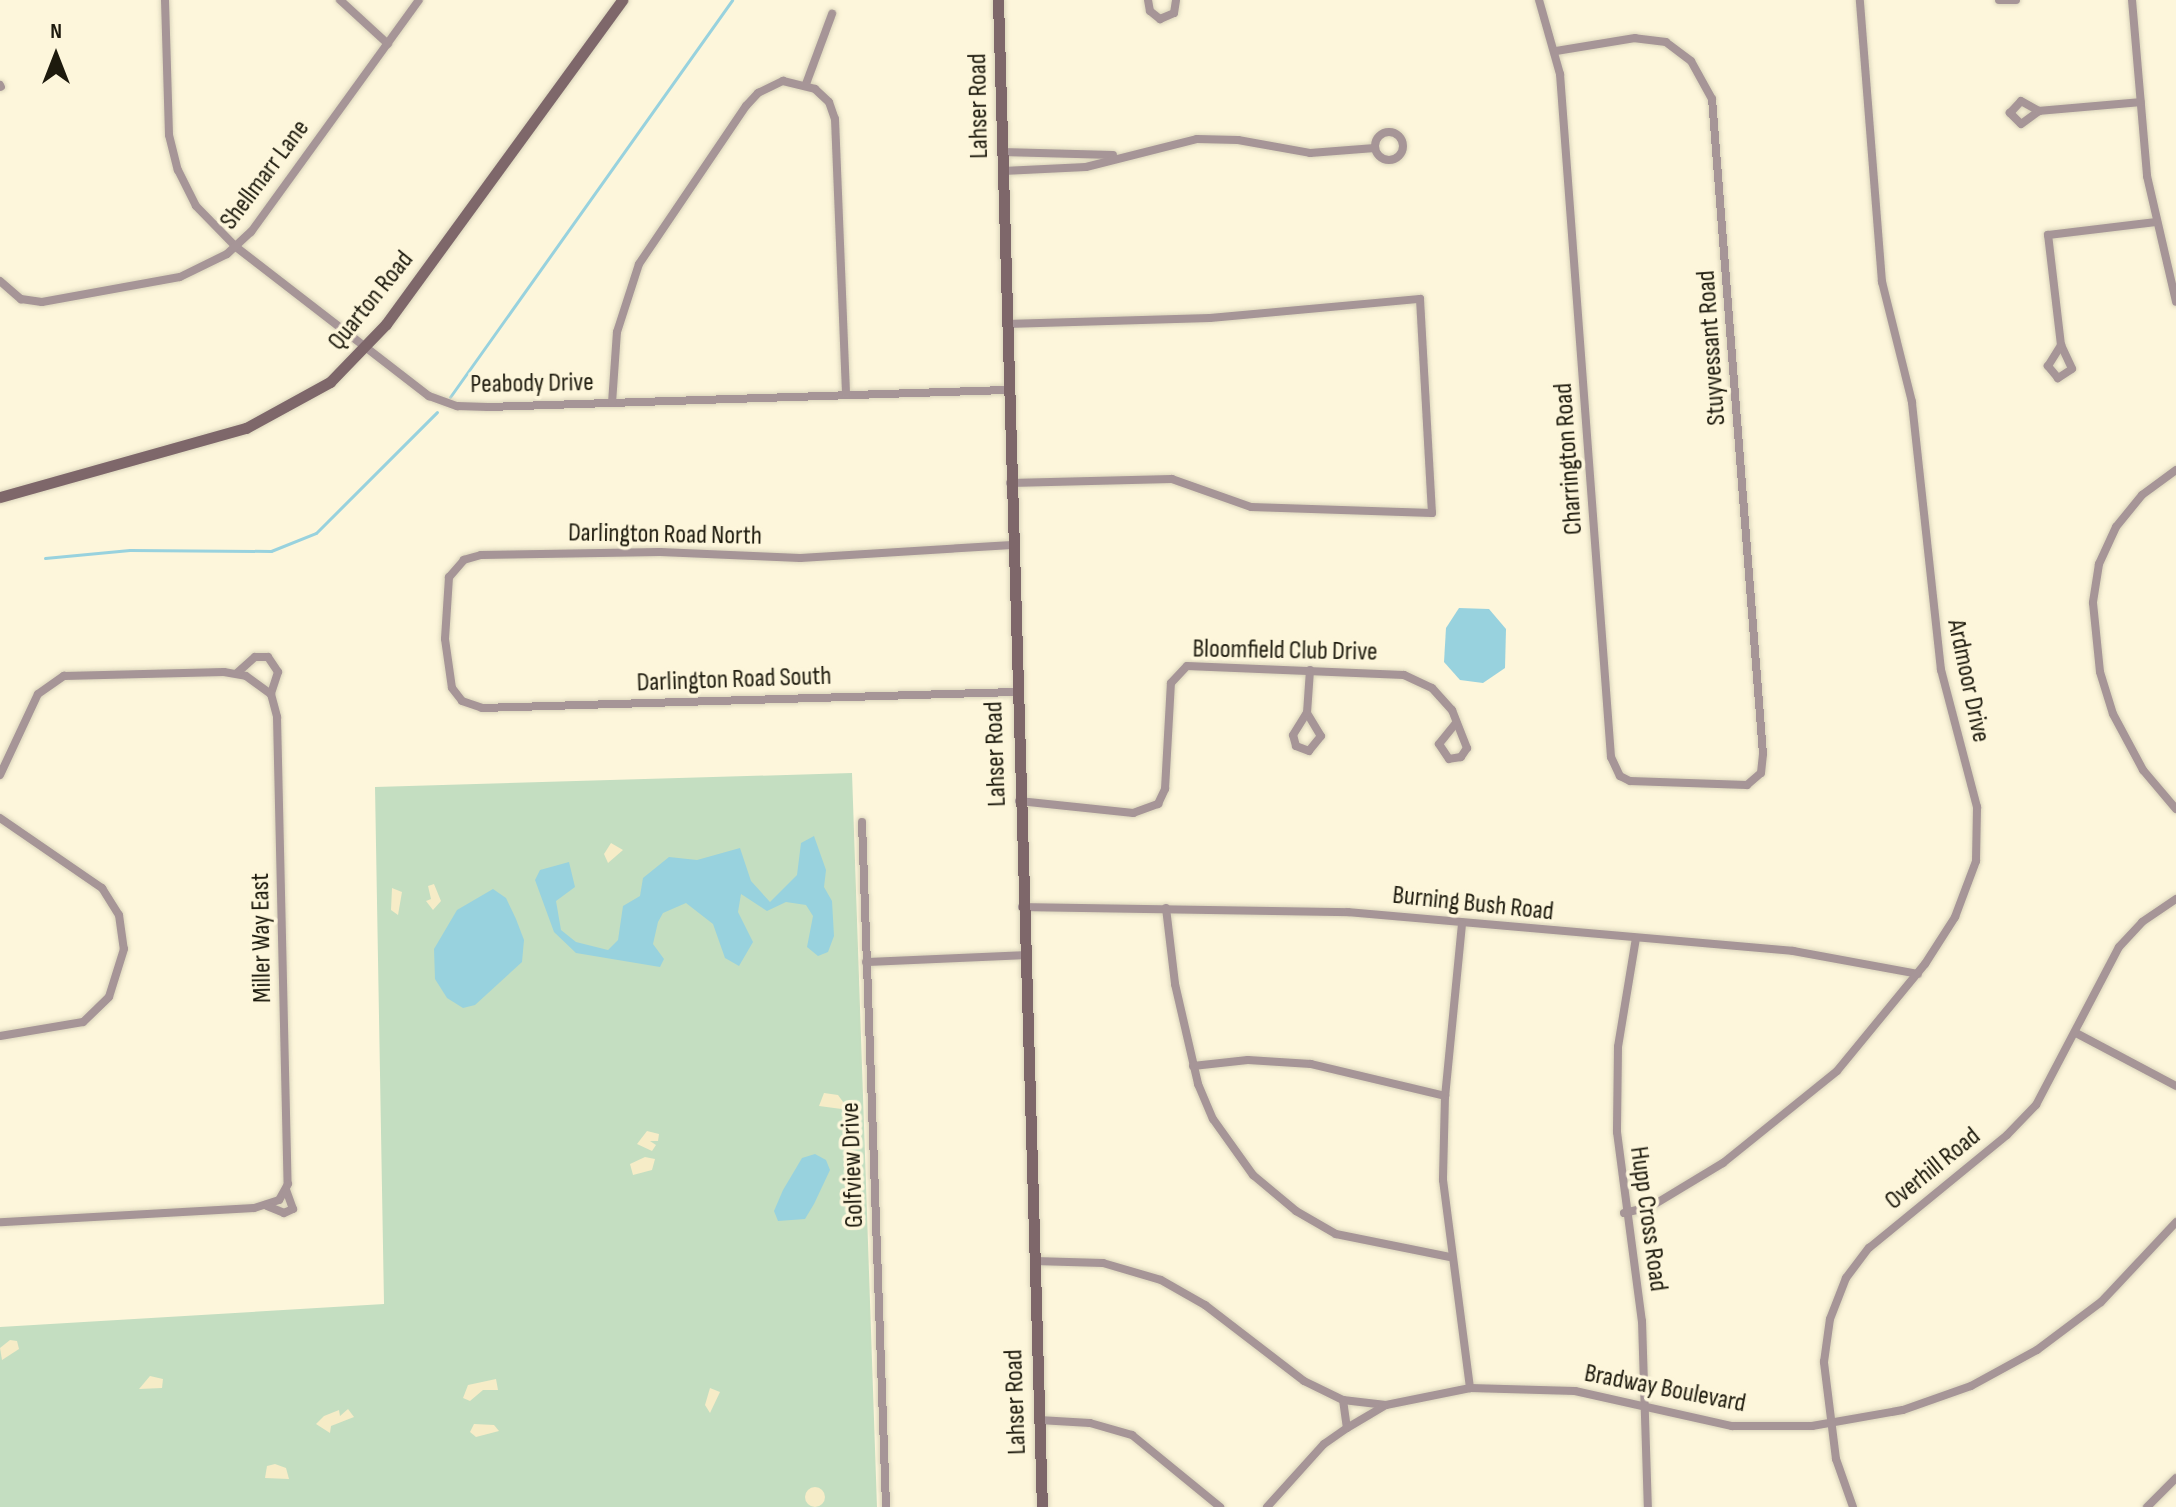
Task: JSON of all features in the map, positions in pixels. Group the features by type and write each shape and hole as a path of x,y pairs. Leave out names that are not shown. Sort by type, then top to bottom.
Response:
{"street":[{"name":"Peabody Drive","path":"165,0 173,154 196,206 236,247 429,396 457,406 1007,390"},
{"path":"340,0 388,44"},
{"name":"Shellmarr Lane","path":"0,281 21,299 57,300 180,277 236,247 419,0"},
{"name":"Quarton Road","path":"0,497 264,420 330,382 365,349 622,0"},
{"name":"Lahser Road","path":"998,0 1022,907 1042,1507"},
{"path":"1148,0 1150,11 1160,19 1174,13 1176,0"},
{"name":"Charrington Road","path":"1539,0 1556,51 1611,757 1620,776 1638,783 1737,786 1757,779"},
{"name":"Ardmoor Drive","path":"1624,1213 1650,1207 1683,1189 1789,1114 1862,1044 1918,974 1968,889 1978,822 1941,670 1912,402 1883,292 1860,0"},
{"path":"1999,0 2016,0"},
{"path":"2132,0 2156,222 2176,302"},
{"path":"806,84 832,14"},
{"name":"Stuyvessant Road","path":"1556,51 1635,38 1666,42 1691,61 1712,99 1763,754 1757,779"},
{"path":"612,403 622,308 659,228 758,93 783,81 806,84 829,102 837,131 846,394"},
{"path":"2039,111 2141,102"},
{"path":"1003,171 1086,167 1117,155 1210,138 1310,153 1375,148"},
{"path":"1002,152 1117,155"},
{"path":"2061,345 2048,235 2156,222"},
{"path":"1006,324 1210,318 1420,299 1432,513 1251,507 1172,479 1010,483"},
{"path":"2176,470 2142,495 2116,527 2099,564 2093,603 2098,659 2113,714 2143,770 2176,809"},
{"name":"Darlington Road North","path":"457,696 446,665 446,586 457,565 472,557 660,552 800,558 1012,545"},
{"name":"Miller Way East","path":"237,673 255,657 268,657 278,672 271,694 278,737 286,1190"},
{"name":"Bloomfield Club Drive","path":"1019,801 1119,812 1152,809 1165,789 1169,699 1179,669 1310,670 1415,678 1439,693 1455,724"},
{"path":"1307,713 1310,670"},
{"path":"0,775 38,694 64,676 237,673 257,682 271,694"},
{"name":"Darlington Road South","path":"457,696 491,708 1016,692"},
{"path":"0,818 102,888 119,915 124,949 109,997 83,1022 0,1036"},
{"name":"Golfview Drive","path":"862,822 886,1507"},
{"name":"Overhill Road","path":"1853,1507 1836,1459 1824,1362 1830,1319 1846,1278 1869,1248 2022,1121 2055,1076 2119,947 2142,922 2176,899"},
{"name":"Burning Bush Road","path":"1022,907 1335,911 1793,951 1918,974"},
{"path":"1166,908 1193,1066 1229,1144 1285,1203 1352,1240 1450,1257"},
{"path":"1462,924 1445,1096 1443,1180 1450,1257 1470,1388"},
{"name":"Hupp Cross Road","path":"1636,938 1618,1047 1618,1158 1642,1321 1648,1409 1648,1507"},
{"path":"866,962 1024,955"},
{"path":"2076,1033 2176,1086"},
{"path":"1193,1066 1248,1060 1311,1064 1445,1096"},
{"path":"0,1222 267,1206 279,1200 286,1190"},
{"path":"267,1206 284,1213 293,1209 286,1190"},
{"name":"Bradway Boulevard","path":"1267,1507 1316,1452 1347,1428 1386,1405 1470,1388 1554,1388 1732,1426 1831,1424 1935,1400 2023,1359 2101,1302 2176,1222"},
{"path":"1034,1261 1103,1263 1161,1280 1205,1305 1304,1381 1343,1400 1386,1405"},
{"path":"1343,1400 1347,1428"},
{"path":"1039,1420 1090,1423 1132,1435 1220,1507"},
{"path":"2147,1507 2176,1478"},
{"path":"2167,1488 2176,1495"}],"green space":[{"path":"852,773 877,1507 0,1507 0,1327 384,1304 375,787"}],"sand":[{"path":"611,843 623,850 608,863 604,854"},
{"path":"434,884 441,901 433,910 426,901 431,899 428,886"},
{"path":"392,888 402,892 398,915 391,910"},
{"path":"824,1093 838,1095 849,1110 819,1106"},
{"path":"647,1131 659,1134 658,1141 650,1141 656,1145 652,1151 637,1144"},
{"path":"645,1157 655,1159 652,1170 633,1175 630,1164"},
{"path":"10,1340 17,1341 19,1349 2,1360 0,1348"},
{"path":"150,1376 163,1379 162,1388 139,1389"},
{"path":"496,1379 498,1390 483,1390 470,1401 463,1398 468,1385"},
{"path":"710,1388 720,1392 710,1413 705,1405"},
{"path":"348,1409 354,1417 331,1426 330,1433 316,1424 324,1416 339,1410 340,1416"},
{"path":"474,1424 494,1425 499,1431 476,1437 470,1432"},
{"path":"275,1464 286,1468 289,1479 265,1478 267,1466"},
{"path":"811,1487 819,1487 825,1497 819,1507 811,1507 805,1501 805,1493"}],"water":[{"path":"1459,608 1489,609 1506,629 1505,668 1483,683 1460,680 1444,662 1446,628"},
{"path":"814,836 826,870 824,887 832,901 834,936 828,952 818,956 807,947 813,916 806,905 786,902 767,911 741,894 738,912 753,942 739,966 725,958 713,924 686,903 663,913 658,922 653,944 664,959 660,967 576,953 554,932 535,880 540,870 569,862 575,887 556,901 561,930 576,942 608,950 618,940 623,906 640,896 643,878 669,857 697,860 740,848 751,881 770,902 797,875 801,843"},
{"path":"493,889 506,898 516,919 524,940 522,962 475,1005 463,1008 447,998 435,979 434,949 457,910"},
{"path":"815,1154 826,1160 830,1170 814,1204 805,1219 778,1221 774,1211 783,1190 802,1158"}],"waterway":[{"path":"450,397 732,0"},
{"path":"45,558 130,550 271,551 316,533 437,412"}]}
